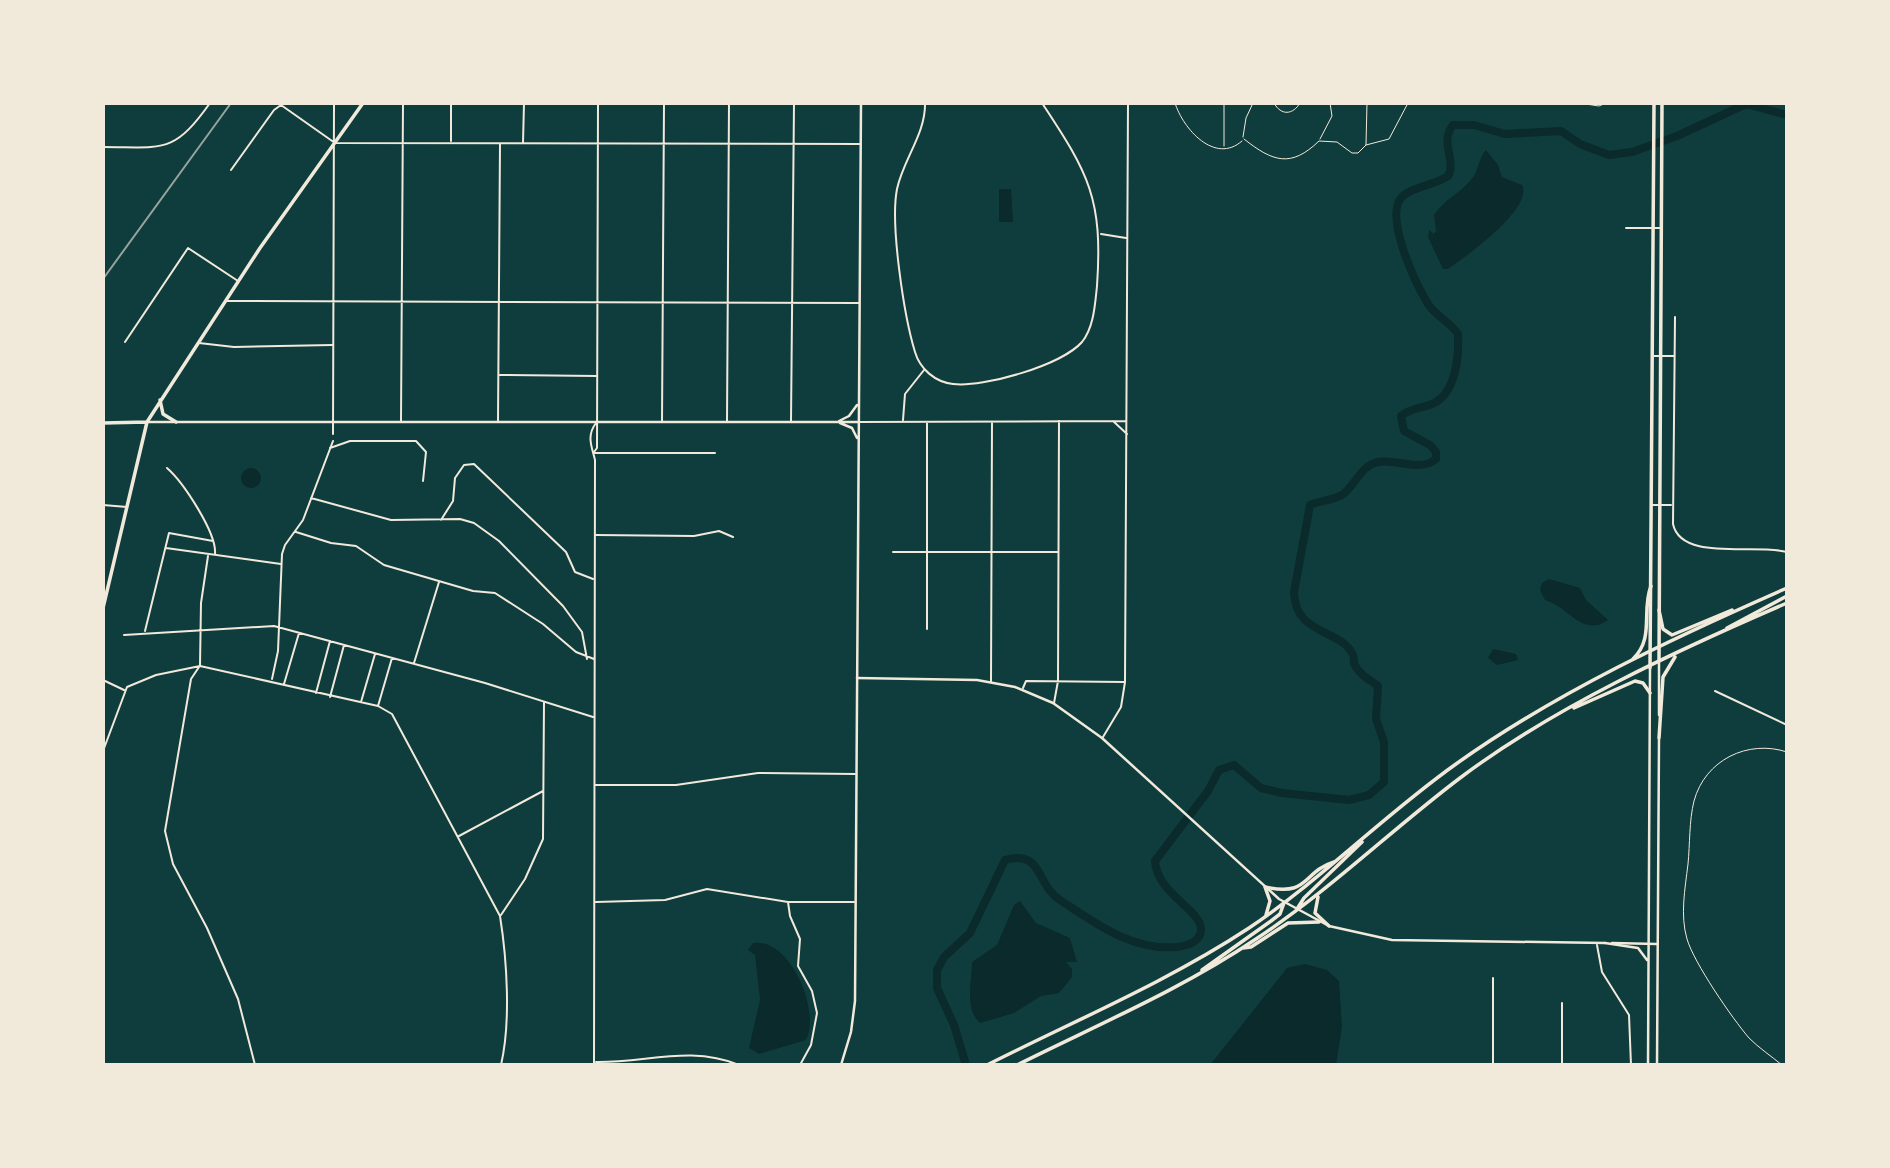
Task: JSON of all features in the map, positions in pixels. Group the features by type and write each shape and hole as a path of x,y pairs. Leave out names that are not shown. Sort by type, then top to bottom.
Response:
{"main road":[{"path":"103,608 146,422 225,301 363,103"},
{"path":"841,1065 854,1010 861,103"},
{"path":"1648,1065 1654,103"},
{"path":"1657,1065 1662,103"},
{"path":"160,398 163,414 176,422"},
{"path":"836,422 849,416 859,402"},
{"path":"836,422 852,428 859,442"},
{"path":"103,423 859,422"},
{"path":"1628,664 1641,650 1646,638 1647,596 1651,586"},
{"path":"987,1065 1183,967 1264,918 1452,766 1503,732 1650,652 1787,588"},
{"path":"1723,632 1730,625 1787,596"},
{"path":"1018,1064 1189,979 1241,948 1297,911 1460,777 1572,708 1683,651 1787,603"},
{"path":"1659,610 1663,629 1672,635 1727,611 1738,609"},
{"path":"1659,738 1663,677 1671,661 1683,651"},
{"path":"857,678 959,678 991,682 1023,690 1054,703 1102,738 1284,903 1329,926 1392,940 1657,944"},
{"path":"1572,708 1581,707 1631,682 1643,684 1650,693"},
{"path":"1297,911 1304,898 1351,855 1369,834"},
{"path":"1265,887 1282,891 1297,888 1328,864 1336,862"},
{"path":"1264,918 1270,905 1265,887"},
{"path":"1321,892 1314,910 1329,926"},
{"path":"1189,979 1280,914 1284,903"},
{"path":"1241,948 1251,947 1288,923 1320,922"},
{"path":"1605,943 1639,948 1648,965"}],"street":[{"path":"103,148 157,148 180,140 210,103"},
{"path":"333,434 334,103"},
{"path":"401,422 403,103"},
{"path":"451,103 451,143"},
{"path":"523,144 524,103"},
{"path":"593,453 597,448 598,103"},
{"path":"662,422 664,103"},
{"path":"727,422 729,103"},
{"path":"792,422 794,103"},
{"path":"925,103 923,122 900,177 895,209 905,310 914,349 924,370 946,383 967,384 1013,375 1076,348 1086,336 1093,316 1100,234 1097,209 1090,186 1042,103"},
{"path":"1102,738 1121,708 1125,682 1128,103"},
{"path":"231,170 274,110 281,105 335,143 861,144"},
{"path":"498,423 500,143"},
{"path":"1626,228 1662,228"},
{"path":"1100,234 1128,238"},
{"path":"125,342 188,247 239,281"},
{"path":"225,301 860,303"},
{"path":"1675,317 1675,532 1685,543 1709,548 1769,548 1787,552"},
{"path":"198,342 203,346 334,345"},
{"path":"1652,356 1674,356"},
{"path":"903,421 905,394 924,370"},
{"path":"499,375 597,376"},
{"path":"991,682 992,421"},
{"path":"1054,703 1058,681 1059,421"},
{"path":"1112,421 1127,435"},
{"path":"859,422 1127,421"},
{"path":"596,422 590,430 595,535 594,1063 645,1061 678,1053 716,1056 739,1065"},
{"path":"928,422 928,629"},
{"path":"271,681 279,626 281,564 285,545 296,531 333,441"},
{"path":"330,448 350,441 416,441 426,452 423,481"},
{"path":"593,453 715,453"},
{"path":"441,521 453,501 457,471 464,465 474,464 566,552 575,572 595,580"},
{"path":"167,468 176,475 198,510 213,541 215,555"},
{"path":"311,498 391,520 460,519 474,523 529,569 582,632 587,659"},
{"path":"103,505 128,507"},
{"path":"1651,505 1673,505"},
{"path":"296,531 331,543 356,546 384,565 439,582 503,597 587,659 595,659"},
{"path":"595,535 694,536 719,531 733,537"},
{"path":"145,633 169,533 213,541"},
{"path":"165,548 281,564"},
{"path":"893,552 1058,552"},
{"path":"208,555 200,630 200,666 191,679 165,821 173,864 207,929 238,999 255,1065"},
{"path":"414,664 439,582"},
{"path":"124,635 279,626 595,718"},
{"path":"284,684 299,632"},
{"path":"316,693 330,640"},
{"path":"330,696 344,644"},
{"path":"361,702 375,653"},
{"path":"378,706 392,657"},
{"path":"103,751 124,690 156,675 200,666 378,706 394,715 500,916 504,943 505,1019 501,1065"},
{"path":"103,680 124,690"},
{"path":"1023,690 1026,681 1125,682"},
{"path":"1715,691 1787,724"},
{"path":"500,916 541,848 544,702"},
{"path":"594,785 684,784 758,773 856,774"},
{"path":"459,836 544,791"},
{"path":"595,902 665,900 707,889 788,902 856,902"},
{"path":"788,902 790,916 800,939 798,967 812,991 817,1013 811,1045 800,1065"},
{"path":"1597,943 1602,972 1629,1015 1631,1065"},
{"path":"1493,978 1493,1065"},
{"path":"1562,1003 1562,1065"}],"lane":[{"path":"1175,103 1185,124 1206,145 1224,149 1244,139"},
{"path":"1177,109 1179,103"},
{"path":"1224,103 1224,149"},
{"path":"1244,139 1244,126 1253,103"},
{"path":"1274,103 1286,113 1295,110 1300,103"},
{"path":"1244,139 1265,153 1287,159 1303,155 1319,141 1332,116 1330,103"},
{"path":"1366,145 1367,103"},
{"path":"1319,141 1337,142 1354,153 1366,145 1389,139 1408,103"},
{"path":"1579,103 1599,106 1606,103"},
{"path":"1782,1065 1749,1037 1696,959 1687,939 1684,913 1693,808 1703,781 1720,762 1738,752 1762,748 1787,752"}],"water":[{"path":"1486,150 1498,165 1502,177 1522,185 1523,195 1518,206 1496,231 1457,263 1443,269 1428,237 1429,230 1434,234 1436,231 1434,215 1470,182"},
{"path":"999,189 1011,189 1013,222 999,222"},
{"path":"251,468 258,471 261,478 258,485 251,488 244,485 241,478 244,471"},
{"path":"1549,579 1580,588 1586,600 1608,620 1599,625 1583,623 1545,600 1540,590 1542,583"},
{"path":"1493,649 1516,654 1518,660 1497,665 1488,658"},
{"path":"1020,901 1036,923 1070,938 1077,962 1066,962 1072,969 1072,977 1059,993 1041,996 1014,1013 980,1023 970,1003 972,962 997,945 1014,905"},
{"path":"753,943 767,944 790,963 806,995 810,1027 806,1040 759,1054 749,1048 760,1000 755,955 748,950"},
{"path":"1305,964 1327,970 1339,981 1342,1027 1336,1065 1210,1065 1287,968"}],"waterway":[{"path":"966,1065 954,1025 937,988 937,970 944,957 970,933 1005,860 1017,858 1033,864 1052,894 1115,934 1144,945 1184,946 1198,938 1201,930 1199,923 1195,915 1163,883 1155,861 1208,791 1219,770 1234,765 1261,788 1282,793 1349,800 1369,795 1384,782 1384,742 1376,719 1378,686 1358,670 1353,654 1346,645 1309,624 1296,606 1294,592 1310,505 1342,495 1372,464 1385,461 1422,465 1436,459 1436,452 1430,445 1404,431 1401,416 1432,404 1446,392 1457,364 1458,334 1428,304 1409,265 1398,232 1396,216 1398,204 1404,195 1448,176 1451,164 1448,138 1453,125 1474,125 1505,134 1561,131 1580,144 1609,155 1632,152 1677,136 1746,104 1787,115"}],"railway":[{"path":"103,279 231,103"}]}
